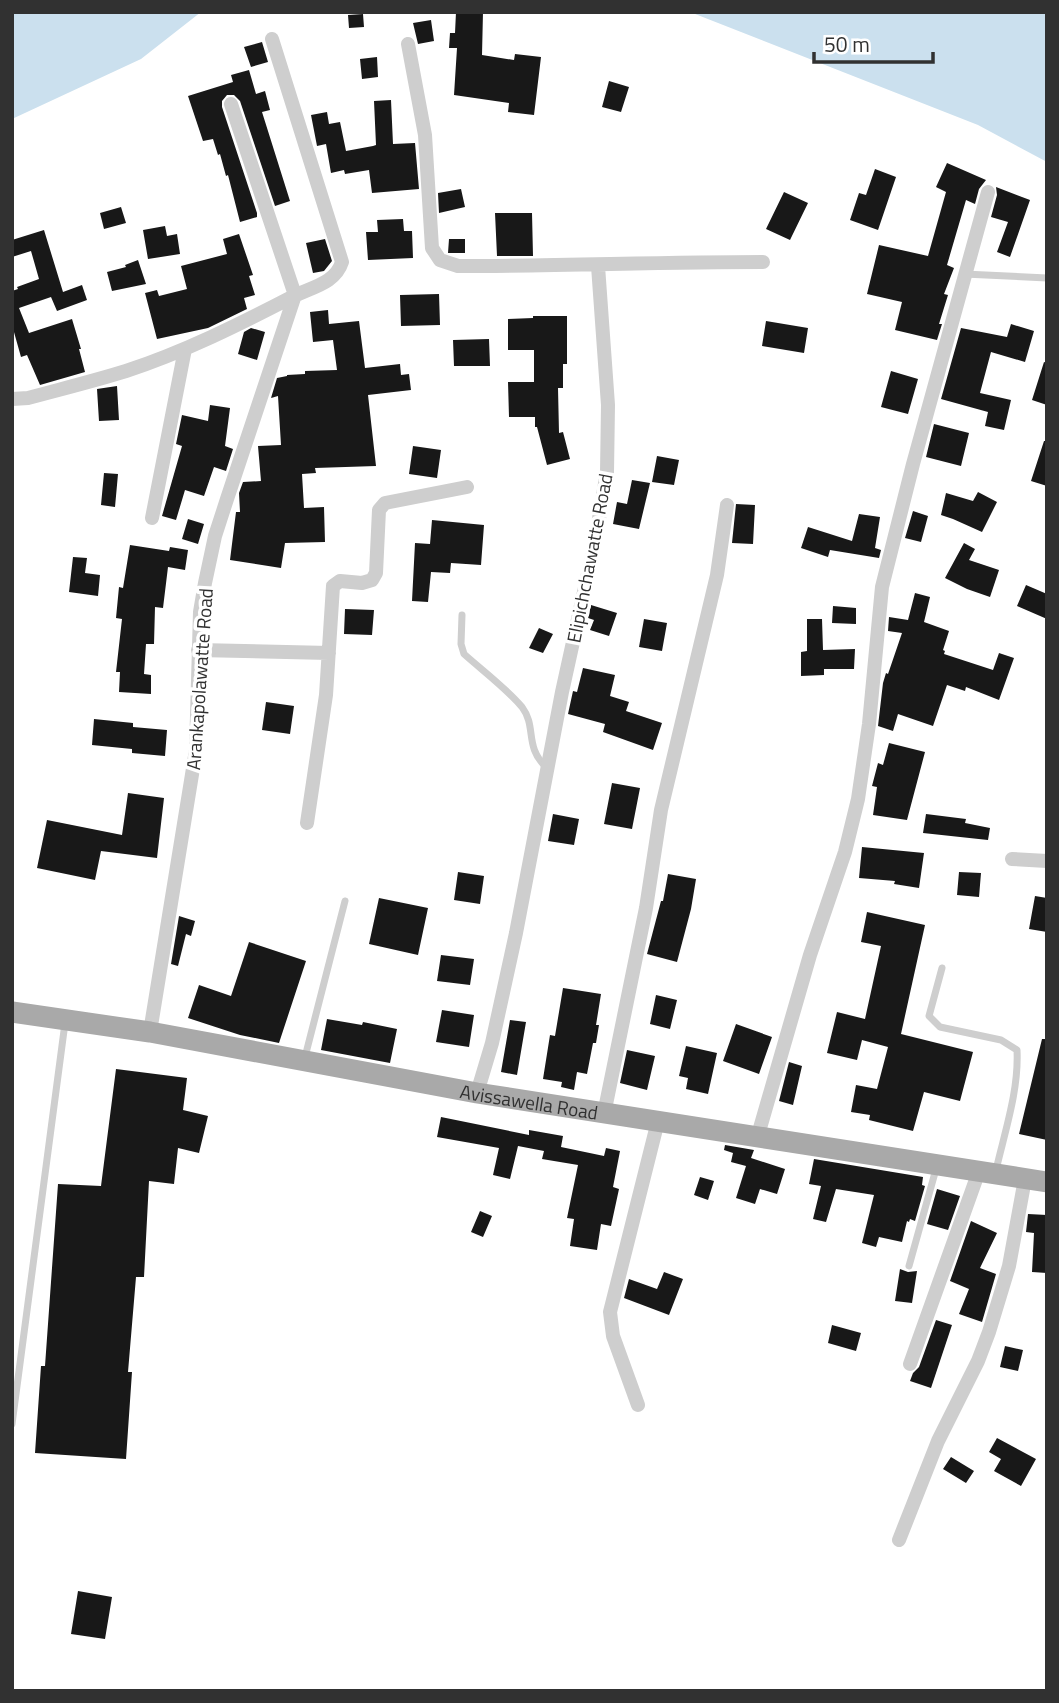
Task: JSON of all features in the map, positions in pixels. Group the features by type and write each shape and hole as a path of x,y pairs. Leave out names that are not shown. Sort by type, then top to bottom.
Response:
{"main road":[{"name":"Avissawella Road","path":"12,1012 150,1032 604,1114 758,1135 1047,1182"}],"street":[{"path":"12,399 28,398 115,374 185,349 252,319 339,272 342,262 272,39"},
{"path":"408,44 425,135 432,248 440,260 458,266 763,262"},
{"path":"231,104 295,295"},
{"path":"758,1135 810,955 845,852 858,799 869,723 882,587 988,192"},
{"name":"Elipichchawatte Road","path":"477,1093 495,1030 607,472 608,405 598,266"},
{"name":"Arankapolawatte Road","path":"150,1032 196,750 200,612 215,536 295,295"},
{"path":"152,518 185,349"},
{"path":"307,823 326,695 333,586 340,581 362,583 372,580 376,573 379,510 385,503 467,487"},
{"path":"604,1114 646,908 664,798 717,575 727,505"},
{"path":"198,650 329,653"},
{"path":"1012,859 1047,861"},
{"path":"638,1405 613,1336 610,1312 658,1121"},
{"path":"910,1364 987,1173"},
{"path":"899,1540 938,1441 978,1361 989,1332 1009,1266 1025,1179"}],"lane":[{"path":"964,274 1047,278"},
{"path":"462,615 461,644 464,654 522,707 528,719 533,749 537,758 547,768"},
{"path":"303,1061 345,901"},
{"path":"942,968 929,1016 940,1027 1001,1040 1017,1050 1018,1062 1012,1102 987,1173"},
{"path":"12,1424 66,1019"},
{"path":"909,1266 937,1165"}],"water":[{"path":"12,12 201,12 141,59 12,119"},
{"path":"690,12 1047,12 1047,162 978,125"}],"building":[{"path":"456,12 483,12 482,55 514,60 515,54 541,57 534,115 508,112 509,103 454,95 457,48 449,48 450,33 455,33"},
{"path":"363,14 364,27 349,28 348,15"},
{"path":"431,20 434,41 418,44 413,23"},
{"path":"262,42 268,62 251,67 244,47"},
{"path":"377,57 378,77 362,79 360,59"},
{"path":"249,70 256,94 265,91 270,110 262,112 290,201 275,206 240,101 234,95 227,95 222,101 222,107 257,213 257,217 240,222 220,154 218,155 213,139 203,141 188,96 233,82 231,75"},
{"path":"609,81 629,87 621,112 602,107"},
{"path":"391,100 393,144 415,143 419,189 372,193 369,170 331,173 326,144 317,146 311,115 327,112 329,124 340,122 346,151 373,146 376,145 374,101"},
{"path":"947,163 986,180 979,189 975,204 966,200 947,265 954,268 944,294 948,295 937,340 895,330 902,302 867,294 879,245 928,256 946,192 936,187"},
{"path":"875,169 896,177 878,230 850,220 859,193 866,195"},
{"path":"996,187 1030,200 1010,257 997,252 1008,222 991,217 997,195"},
{"path":"461,189 465,207 439,213 438,193"},
{"path":"784,192 808,203 790,240 766,229"},
{"path":"121,207 126,223 104,229 100,213"},
{"path":"495,213 532,213 533,256 497,256"},
{"path":"403,219 404,231 412,231 413,258 368,260 366,232 378,232 377,220"},
{"path":"165,226 167,236 177,234 180,254 148,259 143,230"},
{"path":"44,230 63,292 82,285 87,300 57,311 51,297 19,308 29,333 72,319 81,349 85,372 40,385 27,355 21,357 12,325 12,291 39,279 31,251 12,257 12,240"},
{"path":"239,234 253,275 249,276 255,295 244,298 247,309 208,328 157,339 145,293 157,290 159,296 187,289 181,266 227,254 223,239"},
{"path":"325,239 332,261 324,271 313,273 306,243"},
{"path":"449,239 465,239 465,253 448,253"},
{"path":"138,260 146,284 112,291 107,272 126,267 125,265"},
{"path":"439,294 440,325 401,326 400,295"},
{"path":"328,310 329,324 359,321 365,368 400,364 401,375 409,374 411,390 368,395 376,466 315,468 316,473 302,474 304,508 324,507 325,542 285,543 281,568 230,560 236,512 240,512 239,493 243,482 261,481 258,446 281,445 278,396 271,398 277,378 305,374 305,371 337,370 333,340 313,342 310,312"},
{"path":"567,316 567,364 563,364 563,388 558,388 559,433 563,432 570,459 547,465 535,427 535,417 509,417 508,382 534,382 534,350 508,350 508,319"},
{"path":"766,321 808,328 804,353 762,346"},
{"path":"1011,324 1034,331 1025,362 991,352 980,393 1011,400 1004,430 985,426 988,412 941,399 961,328 1007,337"},
{"path":"251,328 265,332 257,360 238,354 244,332"},
{"path":"489,339 490,366 454,366 453,340"},
{"path":"1044,362 1047,363 1047,405 1032,400"},
{"path":"891,371 918,379 908,414 881,407"},
{"path":"117,386 119,420 99,421 97,389"},
{"path":"210,405 230,408 225,446 233,449 226,471 214,467 204,496 185,490 176,520 162,516 182,446 176,444 182,415 208,421"},
{"path":"934,424 969,433 961,466 926,457"},
{"path":"1044,441 1047,441 1047,486 1031,481"},
{"path":"413,446 441,450 437,478 409,474"},
{"path":"657,456 679,460 674,485 652,482"},
{"path":"104,473 118,474 115,507 101,505"},
{"path":"632,480 650,483 639,529 613,524 617,502 627,504"},
{"path":"978,492 997,502 982,532 941,515 946,493 973,501"},
{"path":"736,504 755,505 753,544 732,543"},
{"path":"913,511 928,516 921,542 905,538"},
{"path":"859,514 880,517 875,548 881,550 879,558 830,550 828,557 801,548 808,527 852,541"},
{"path":"188,519 204,524 198,544 182,539"},
{"path":"432,520 484,525 481,565 451,563 450,573 431,572 428,602 412,601 415,543 430,544"},
{"path":"964,543 975,549 969,560 999,570 990,597 945,578"},
{"path":"130,545 169,551 170,547 188,550 185,570 168,567 163,608 155,607 154,644 146,644 144,674 151,675 151,694 119,692 120,672 116,672 122,619 116,618 119,587 123,588"},
{"path":"73,557 87,558 85,573 100,575 98,596 69,592"},
{"path":"1026,585 1047,594 1047,619 1017,606"},
{"path":"915,593 930,597 924,622 949,631 944,654 993,670 999,653 1014,658 999,700 966,687 965,691 947,685 933,726 898,714 893,731 878,726 883,683 902,633 888,631 889,617 908,620"},
{"path":"591,605 617,613 609,636 590,630 594,620 588,618"},
{"path":"833,606 856,608 856,624 832,623"},
{"path":"345,609 374,610 372,635 344,634"},
{"path":"644,619 667,623 662,651 639,647"},
{"path":"807,619 822,619 823,650 855,649 854,669 824,669 824,675 801,676 801,652 807,651"},
{"path":"539,628 553,634 543,653 529,648"},
{"path":"583,668 615,675 610,696 629,702 626,711 662,723 653,750 603,732 605,724 568,714 573,691 577,692"},
{"path":"266,702 294,706 290,734 262,730"},
{"path":"94,719 167,730 165,756 92,745"},
{"path":"889,743 925,752 907,820 873,815 877,787 872,786 878,763 883,765"},
{"path":"612,783 640,788 632,829 604,824"},
{"path":"128,793 164,798 157,858 101,851 95,880 37,868 47,820 122,835"},
{"path":"553,814 579,819 574,845 548,841"},
{"path":"926,814 966,819 965,823 990,828 988,840 923,833"},
{"path":"862,847 924,853 919,888 894,884 895,881 859,878"},
{"path":"458,872 484,876 480,904 454,900"},
{"path":"959,872 981,873 979,897 957,895"},
{"path":"668,874 696,879 677,962 647,954"},
{"path":"1035,896 1047,898 1047,932 1029,929"},
{"path":"379,898 428,908 418,955 369,944"},
{"path":"867,912 925,925 901,1034 973,1052 960,1101 924,1092 913,1131 869,1120 870,1115 851,1112 856,1085 877,1089 888,1047 862,1040 857,1060 827,1053 837,1012 865,1019 881,946 861,942"},
{"path":"179,916 195,921 191,936 186,934 178,966 171,964"},
{"path":"249,942 306,961 279,1043 240,1035 188,1018 199,985 231,996"},
{"path":"441,955 474,959 470,985 437,981"},
{"path":"563,988 601,994 596,1043 593,1043 587,1074 577,1072 574,1090 561,1087 562,1082 543,1079 550,1035 555,1036"},
{"path":"656,995 677,1000 670,1029 650,1024"},
{"path":"442,1010 474,1015 469,1047 436,1042"},
{"path":"327,1019 362,1025 363,1022 397,1029 390,1063 321,1050"},
{"path":"510,1020 526,1022 517,1075 501,1072"},
{"path":"736,1024 772,1037 759,1074 723,1061"},
{"path":"1042,1039 1047,1039 1047,1140 1019,1134"},
{"path":"686,1046 717,1053 708,1094 686,1089 688,1078 679,1076"},
{"path":"627,1050 655,1056 647,1090 620,1083"},
{"path":"789,1062 802,1066 793,1105 779,1101"},
{"path":"116,1069 187,1078 183,1110 208,1116 199,1153 178,1148 174,1184 149,1181 144,1277 136,1277 128,1372 132,1372 126,1459 35,1453 41,1366 45,1366 58,1184 101,1186"},
{"path":"441,1117 529,1135 529,1130 563,1136 561,1147 604,1156 606,1148 620,1151 613,1187 619,1189 611,1226 601,1224 597,1250 570,1246 574,1219 567,1218 578,1165 542,1159 544,1151 518,1146 510,1179 493,1175 499,1148 437,1137"},
{"path":"725,1145 754,1150 751,1158 785,1169 777,1194 760,1189 755,1204 736,1198 746,1166 731,1162 733,1153 724,1150"},
{"path":"814,1159 923,1177 922,1185 925,1186 915,1221 907,1221 902,1242 879,1237 876,1247 862,1243 874,1195 836,1189 826,1222 813,1219 821,1186 809,1184"},
{"path":"700,1177 714,1181 708,1200 694,1195"},
{"path":"937,1189 960,1196 948,1230 927,1224"},
{"path":"480,1211 492,1216 483,1237 471,1232"},
{"path":"1028,1214 1047,1215 1047,1273 1032,1272 1034,1233 1026,1232"},
{"path":"971,1221 997,1233 980,1268 996,1274 982,1322 959,1314 969,1289 950,1281"},
{"path":"900,1269 917,1271 912,1303 895,1301"},
{"path":"664,1272 683,1279 669,1315 624,1298 629,1279 657,1289"},
{"path":"936,1320 952,1325 931,1388 910,1381 919,1367"},
{"path":"832,1325 861,1333 856,1351 828,1343"},
{"path":"1005,1346 1023,1350 1018,1371 1000,1367"},
{"path":"997,1438 1036,1459 1021,1486 994,1471 1001,1459 989,1452"},
{"path":"951,1457 974,1471 966,1483 943,1469"},
{"path":"78,1591 112,1597 105,1639 71,1634"}]}
